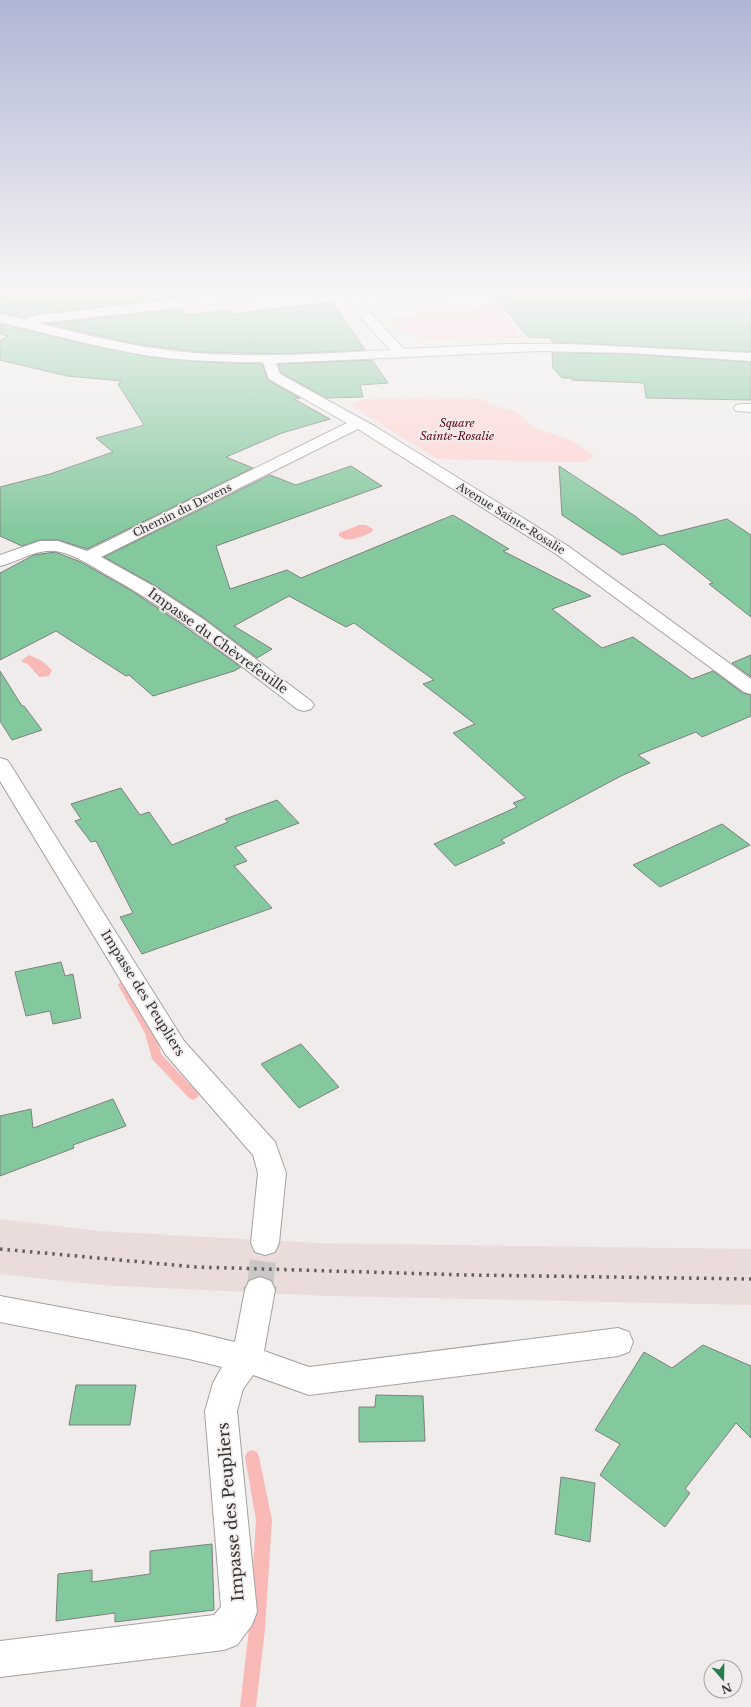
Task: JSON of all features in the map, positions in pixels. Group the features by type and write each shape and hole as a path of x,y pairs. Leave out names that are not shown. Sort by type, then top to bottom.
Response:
{"street":[{"name":"Avenue Sainte-Rosalie","path":"274,375 358,423 562,550 751,688"},
{"name":"Chemin du Devens","path":"88,557 358,423"},
{"path":"0,561 40,546 58,546 88,557"},
{"name":"Impasse du Chèvrefeuille","path":"88,557 147,590 191,619 304,704"},
{"name":"Impasse des Peupliers","path":"0,764 175,1048 264,1150 272,1173 265,1243"},
{"name":"Impasse des Peupliers","path":"0,1659 224,1632 239,1612 221,1411 229,1383 247,1359 260,1290"},
{"path":"0,1309 189,1345 247,1359 309,1381 618,1342"}],"shaded area":[{"path":"359,525 366,525 373,529 372,532 351,539 339,536 339,533"},
{"path":"29,655 42,661 52,670 49,676 39,677 29,665 21,661"},
{"path":"0,1219 99,1231 317,1243 751,1249 751,1305 330,1296 100,1285 0,1274"}],"green space":[{"name":"Square Sainte-Rosalie","path":"365,399 482,399 490,404 518,413 533,427 575,442 594,456 585,462 437,459 349,404"}],"building":[{"path":"61,375 266,375 268,380 300,398 294,399 330,419 282,433 226,457 253,468 87,549 58,540 40,540 22,546 0,536 0,487 50,474 113,452 96,438 144,425 118,384 122,381"},
{"path":"284,375 382,375 388,383 360,385 363,397 326,398"},
{"path":"559,375 751,375 751,400 646,398 644,383 572,380 572,378 562,378"},
{"path":"351,466 382,486 216,546 230,589 287,570 301,578 453,515 509,549 503,551 591,596 552,609 602,648 633,637 692,679 713,671 743,693 751,695 751,716 702,737 696,732 638,755 650,763 621,776 501,840 505,843 455,866 434,844 517,807 513,803 526,798 453,733 475,724 423,684 434,680 354,623 346,627 289,596 234,626 272,649 257,658 204,618 154,585 104,557 270,475 296,485"},
{"path":"559,466 635,516 660,536 727,519 751,535 751,617 709,584 713,583 664,544 622,555 562,515"},
{"path":"55,552 81,562 132,591 180,623 241,667 234,671 153,696 129,675 126,676 56,631 0,660 0,573 34,555"},
{"path":"751,655 751,677 732,663"},
{"path":"0,671 22,706 24,706 42,730 12,740 0,721"},
{"path":"121,788 140,815 149,812 172,845 228,822 225,819 277,800 299,823 235,847 247,861 234,866 272,908 142,954 120,917 133,913 96,841 91,842 75,821 81,819 71,804"},
{"path":"722,824 750,845 660,887 633,865"},
{"path":"61,962 65,976 73,974 81,1018 53,1024 50,1011 26,1016 15,972"},
{"path":"301,1044 339,1087 299,1108 261,1064"},
{"path":"113,1099 126,1126 73,1145 74,1148 0,1176 0,1116 31,1109 33,1128"},
{"path":"703,1345 751,1366 751,1438 736,1423 685,1489 690,1493 665,1527 600,1475 620,1444 595,1430 644,1352 672,1368"},
{"path":"76,1385 136,1385 130,1425 69,1425"},
{"path":"376,1395 423,1396 425,1441 359,1442 359,1407 375,1407"},
{"path":"561,1477 595,1483 590,1542 555,1534"},
{"path":"212,1544 214,1610 115,1622 115,1613 56,1621 58,1574 92,1570 92,1582 150,1574 150,1551"}],"waterway":[{"path":"124,985 151,1033 156,1056 193,1095"},
{"path":"248,1707 257,1629 264,1520 252,1457"}],"tunnel":[{"path":"260,1287 265,1243"}],"railway":[{"path":"0,1249 196,1267 468,1275 751,1279"}]}
